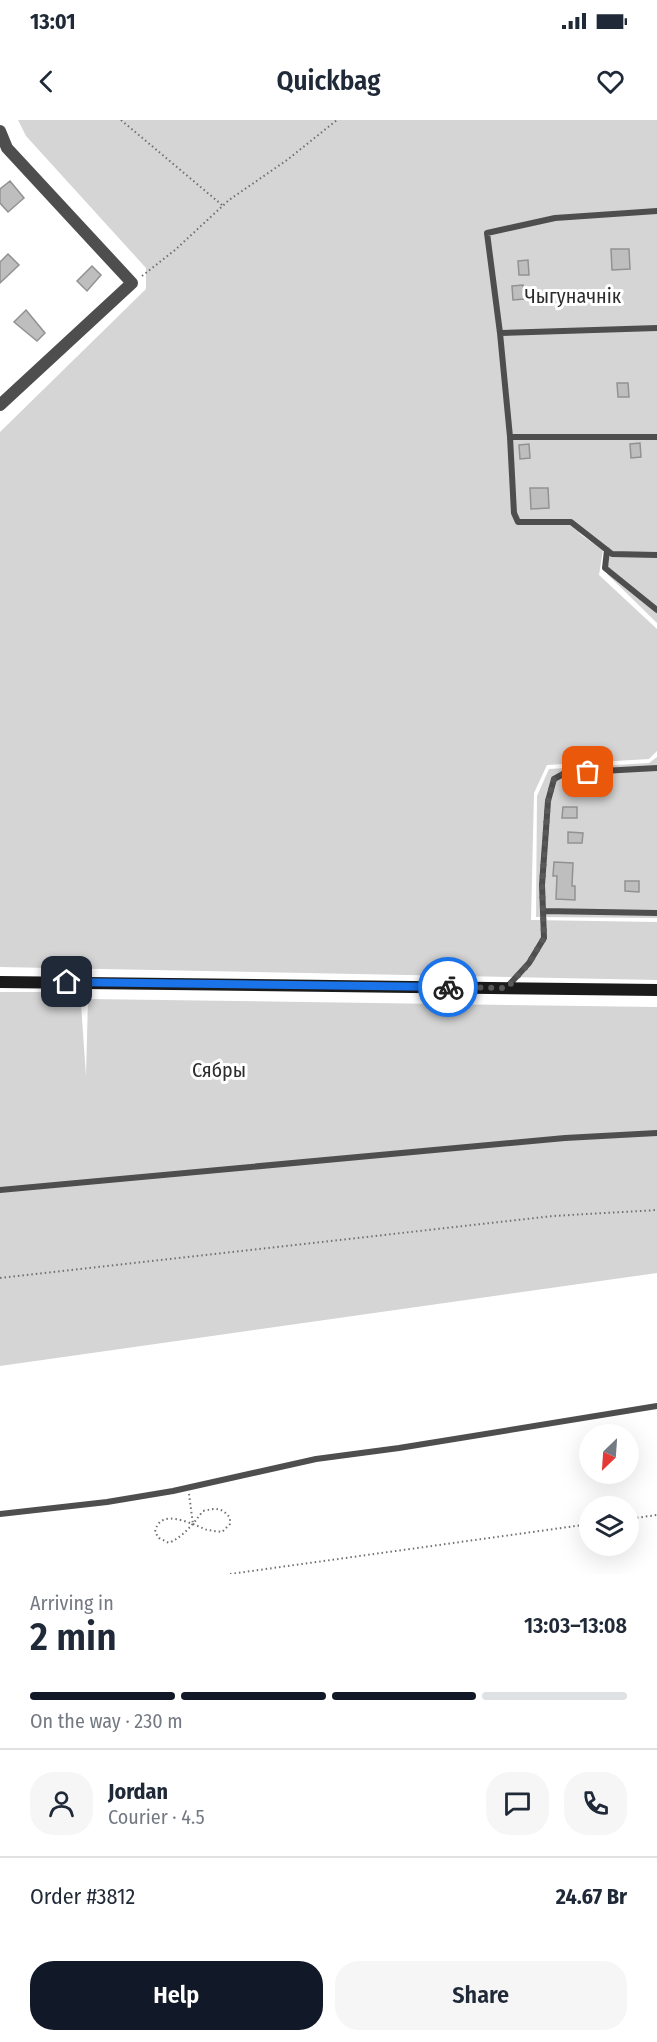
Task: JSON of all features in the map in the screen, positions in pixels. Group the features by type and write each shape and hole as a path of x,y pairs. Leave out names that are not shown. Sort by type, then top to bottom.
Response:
{"main road":[{"path":"0,982 657,990"}],"street":[{"path":"0,131 4,151 132,283 0,405"}],"lane":[{"path":"657,211 555,218 487,233 500,333 510,437 514,513 518,522 571,522 612,554 657,555"},
{"path":"500,333 657,328"},
{"path":"510,437 657,437"},
{"path":"607,550 605,568 657,610"},
{"path":"507,988 529,963 544,938 542,885 548,801 554,779 565,773 657,768"},
{"path":"543,911 657,913"},
{"path":"0,1190 565,1138 657,1133"},
{"path":"0,1514 107,1502 316,1459 399,1448 657,1406"}],"path":[{"path":"121,120 222,205"},
{"path":"132,283 175,250 222,205 337,120"},
{"path":"0,1278 553,1216 657,1210"},
{"path":"188,1487 193,1524"},
{"path":"193,1524 176,1518 164,1519 156,1525 155,1532 159,1538 169,1543 184,1536 193,1524 202,1510 215,1508 225,1511 230,1518 230,1524 222,1532 207,1530 193,1524"},
{"path":"639,1517 657,1515"},
{"path":"231,1574 579,1526"}],"green space":[{"name":"Чыгуначнік","path":"18,120 657,120 657,623 607,574 610,549 577,532 603,550 599,575 657,629 657,751 649,759 547,765 534,793 531,920 657,922 657,980 0,967 0,432 146,289 146,268 26,136"},
{"path":"657,757 657,918 536,917 537,796 549,769 649,763"},
{"name":"Сябры","path":"0,992 64,992 81,1004 86,1076 88,999 657,1007 657,1273 0,1366"}],"building":[{"path":"10,181 24,198 8,212 0,203 0,189"},
{"path":"611,249 629,249 630,269 612,270"},
{"path":"8,254 19,265 0,283 0,262"},
{"path":"528,260 529,275 519,275 518,261"},
{"path":"92,266 101,275 87,291 77,281"},
{"path":"523,285 524,299 513,300 512,286"},
{"path":"26,310 45,333 37,341 14,322"},
{"path":"617,383 628,383 629,397 618,397"},
{"path":"640,443 641,457 631,458 630,444"},
{"path":"529,444 530,458 520,459 519,445"},
{"path":"530,488 548,488 549,508 531,509"},
{"path":"563,807 577,807 577,818 562,818"},
{"path":"568,832 583,833 582,843 568,843"},
{"path":"554,862 573,863 572,886 575,886 575,900 556,899 557,876 553,876"},
{"path":"625,881 639,881 639,892 625,891"}],"way so far":[{"path":"448,987 507,988 529,963 544,938 542,885 548,801 554,779 565,773 588,772"}],"route":[{"path":"67,982 448,987"}]}
